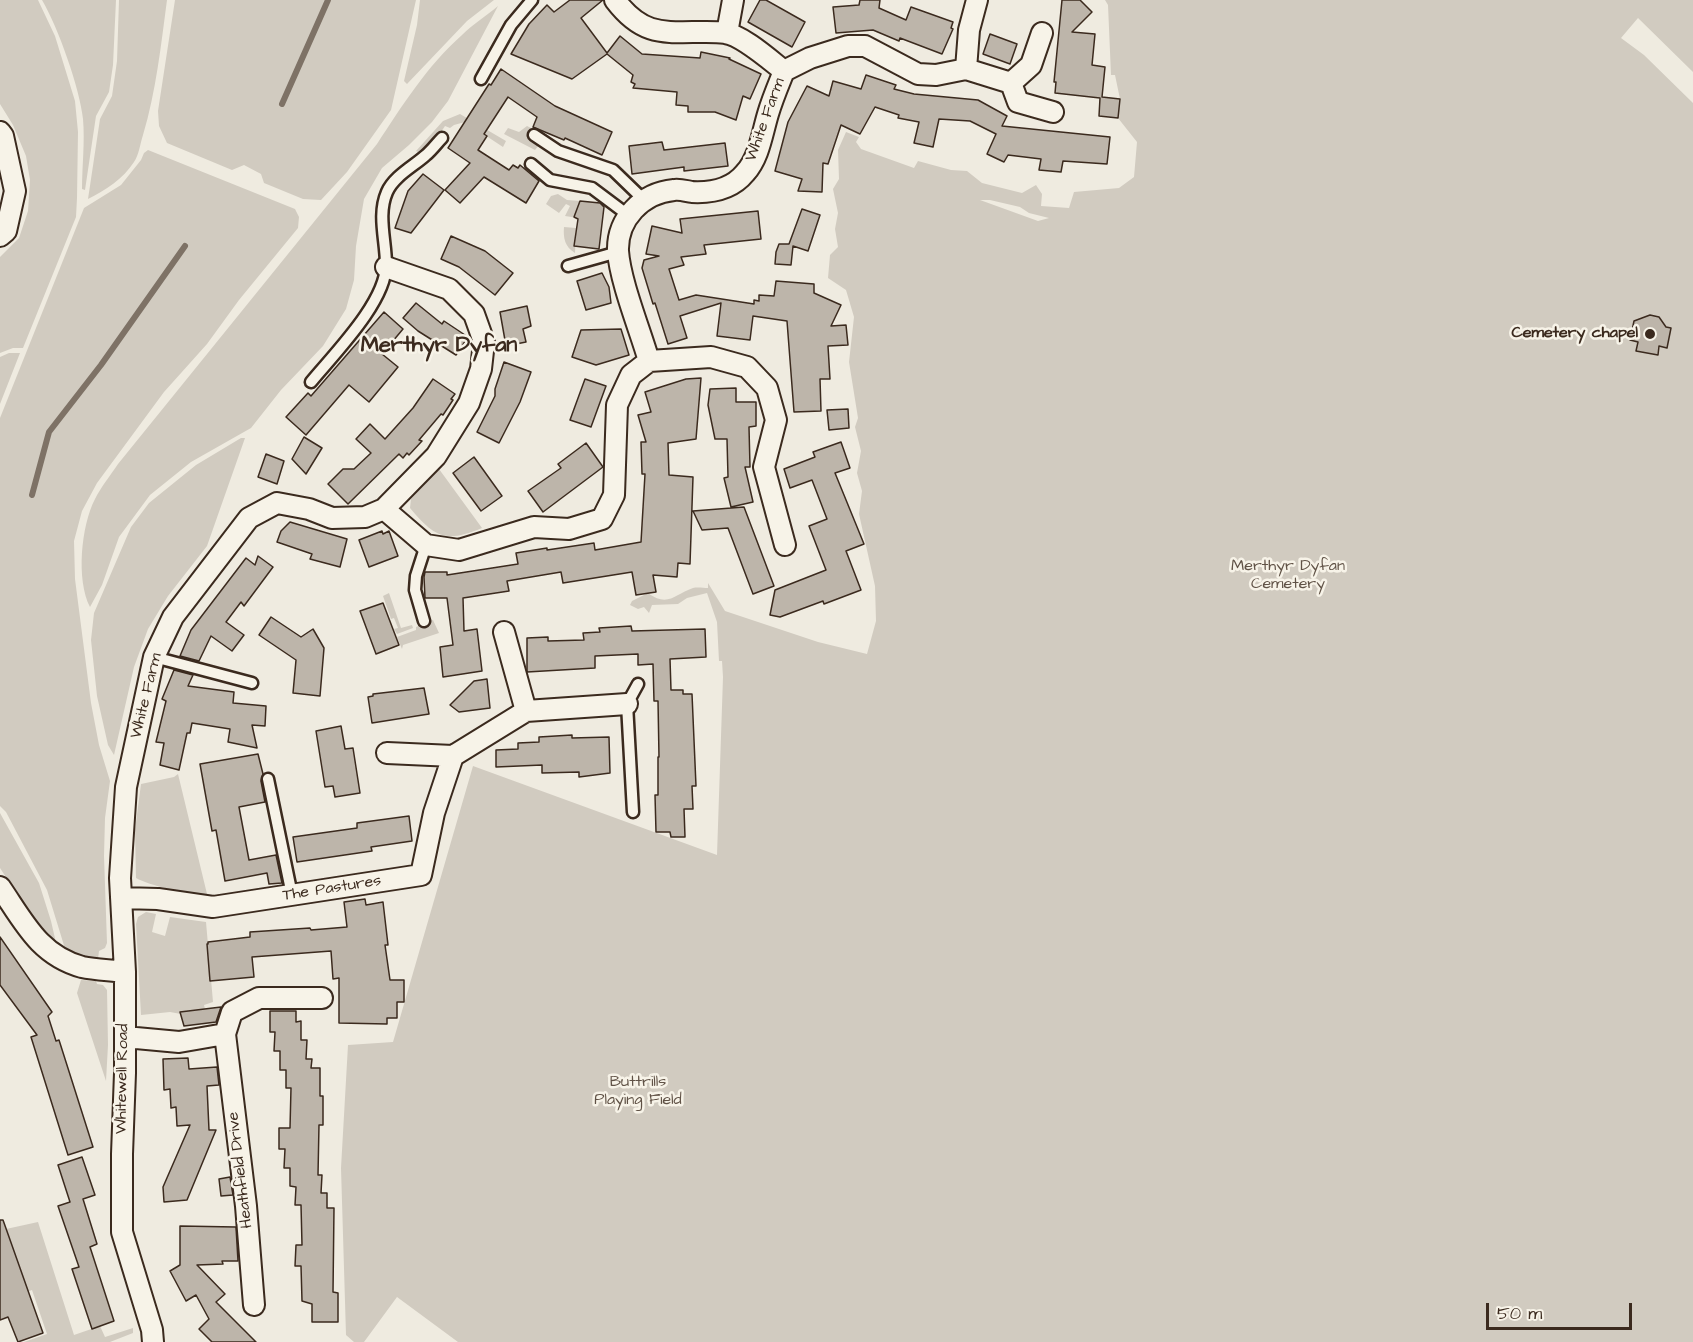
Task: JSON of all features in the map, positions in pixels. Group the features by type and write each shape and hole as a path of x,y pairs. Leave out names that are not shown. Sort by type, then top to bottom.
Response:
{"street":[{"name":"White Farm","path":"615,0 638,24 666,33 727,33 757,50 784,71"},
{"path":"727,33 733,0"},
{"path":"966,69 969,30 977,0"},
{"path":"1042,33 1031,65 1011,83 1018,102 1053,112"},
{"name":"White Farm","path":"649,361 622,274 618,252 619,238 628,215 644,200 657,194 675,190 716,191 731,186 746,173 759,147 784,71 810,58 848,46 865,46 918,74 936,75 966,69 1011,83"},
{"path":"0,132 3,136 15,191 6,231 0,236"},
{"name":"White Farm","path":"124,972 121,834 126,787 154,657 173,617 249,518 277,503 309,509 332,518 365,517 384,509 436,456 469,403 481,369 484,342 474,314 449,289 386,267"},
{"path":"384,509 426,545 459,550 534,527 569,529 602,519 614,495 617,405 631,375 649,361 711,357 747,367 767,388 776,420 764,467 786,545"},
{"path":"504,632 526,711"},
{"path":"387,753 453,756 526,711 627,704"},
{"name":"The Pastures","path":"121,898 158,899 213,907 420,875 434,813 453,756"},
{"path":"0,887 39,944 64,960 84,967 124,972"},
{"name":"Whitewell Road","path":"124,972 122,1232 152,1330 153,1342"},
{"path":"125,1038 179,1042 225,1034 232,1012 259,998 322,998"},
{"name":"Heathfield Drive","path":"225,1034 246,1206 254,1305"}],"lane":[{"path":"481,79 511,25 532,0"},
{"path":"534,135 558,151 613,170 644,200"},
{"path":"311,382 369,311 381,286 386,267 382,210 388,190 405,171 428,153 442,138"},
{"path":"531,164 550,180 592,188 628,215"},
{"path":"568,266 618,252"},
{"path":"424,621 415,590 416,576 426,545"},
{"path":"154,657 252,683"},
{"path":"633,812 627,704 638,684"},
{"path":"268,779 292,895"}],"green space":[{"path":"0,0 38,0 55,36 75,101 78,132 76,217 23,348 13,348 0,353 0,257 19,238 28,211 30,180 26,156 13,125 0,104"},
{"path":"42,0 116,0 113,65 109,92 96,116 85,190 82,189 83,119 78,92 55,26"},
{"path":"119,0 167,0 158,68 148,119 136,159 119,179 88,199 100,119 112,96 117,61"},
{"path":"175,0 416,0 391,110 347,172 321,200 303,199 264,183 261,174 244,165 232,170 167,143 159,126 158,111"},
{"path":"420,0 494,0 467,21 407,84 404,81 417,25"},
{"name":"Merthyr Dyfan Cemetery","path":"1105,0 1693,0 1693,72 1638,18 1621,38 1644,55 1693,103 1693,1342 458,1342 397,1297 364,1342 354,1342 346,1335 341,1168 348,1045 393,1042 473,766 717,855 723,677 722,661 719,661 717,622 707,593 687,598 678,604 652,605 649,613 644,607 638,609 630,605 632,601 648,593 666,600 693,588 708,588 708,583 725,611 818,642 867,654 876,621 875,586 859,514 862,491 857,473 861,451 855,427 858,418 849,362 854,317 846,290 828,278 830,255 838,247 835,229 838,213 833,189 839,179 838,150 846,132 859,137 856,142 861,149 914,168 918,161 951,170 967,171 982,183 1022,193 1036,185 1042,194 1041,206 1069,208 1074,192 1119,188 1134,177 1137,142 1118,118 1120,99 1115,75 1111,75 1108,5","holes":["980,200 1020,207 1029,213 1049,218 1038,221"]},
{"path":"498,6 448,101 432,122 382,168 364,199 356,246 354,280 346,309 323,346 281,390 251,428 191,462 150,495 119,537 102,585 90,607 83,583 82,553 90,510 103,486 118,464 377,144 426,73 466,31"},
{"path":"460,114 506,141 503,147 465,122 450,128 445,126 418,152 416,151 443,121"},
{"path":"527,126 535,130 530,139 539,145 535,150 504,134 508,128 519,132"},
{"path":"148,150 295,209 299,217 298,228 239,300 207,344 164,392 97,483 82,511 74,541 75,579 91,703 99,745 110,781 105,818 104,856 107,943 105,948 99,951 98,959 66,952 47,890 6,812 0,806 0,418 84,208 121,185"},
{"path":"558,194 567,200 580,201 578,218 565,216 570,206 566,204 559,213 546,204 551,196"},
{"path":"564,227 576,228 575,253 565,242"},
{"path":"9,353 20,353 0,404 0,357"},
{"path":"241,438 245,438 207,546 168,596 148,629 134,667 114,755 108,745 97,696 91,640 94,613 131,527 149,503 196,465"},
{"path":"439,469 482,528 459,535 442,535 427,526 410,508 411,499"},
{"path":"389,593 401,628 412,625 413,628 397,634 394,629 398,628 394,618 391,619 383,596"},
{"path":"433,620 439,633 403,645 402,649 397,637"},
{"path":"178,774 207,894 171,889 136,878 135,830 141,784 174,777"},
{"path":"0,813 39,883 57,947 33,919 0,868"},
{"path":"146,912 156,914 152,932 165,936 170,917 206,922 213,1002 204,1005 205,1009 181,1012 181,1014 170,1012 141,1015 136,924 138,917"},
{"path":"81,980 96,981 107,990 106,1081 77,993"},
{"path":"38,1222 74,1335 100,1326 105,1337 133,1328 133,1333 110,1342 24,1342 47,1334 32,1290 27,1292 6,1229"}],"building":[{"path":"570,0 603,0 581,18 607,53 620,36 642,54 700,58 701,52 730,58 761,74 750,99 743,96 736,120 715,112 688,112 688,106 676,105 677,92 633,88 635,84 631,82 633,75 607,54 572,79 511,54 529,24 547,5 554,12"},
{"path":"760,0 766,0 805,22 792,47 748,22"},
{"path":"860,0 880,0 879,8 906,20 911,7 953,22 951,28 953,29 942,54 900,38 899,41 873,30 836,33 833,7 859,5"},
{"path":"1062,0 1080,0 1092,12 1072,32 1095,34 1092,65 1105,67 1102,97 1120,99 1118,118 1099,116 1100,98 1055,93 1056,82 1054,82"},
{"path":"990,34 1017,44 1010,64 983,54"},
{"path":"501,69 555,106 612,132 602,155 565,138 564,140 533,127 537,117 508,97 484,134 487,136 478,150 509,170 513,165 518,168 520,165 539,181 526,203 484,177 460,203 445,190 470,163 448,148"},
{"path":"866,75 896,85 894,89 914,94 978,100 1007,116 1002,126 1110,137 1107,164 1063,161 1061,172 1039,170 1041,159 1008,155 1004,162 987,154 996,134 970,121 939,119 933,147 914,143 919,122 898,118 899,115 875,107 860,134 841,125 828,164 823,163 822,192 798,191 802,179 775,171 788,122 807,86 829,96 833,81 861,89"},
{"path":"662,142 664,150 725,143 728,166 684,171 684,167 632,174 629,146"},
{"path":"423,174 444,190 411,233 395,228 408,191"},
{"path":"580,201 600,203 604,207 599,249 574,246 578,219 574,217"},
{"path":"802,209 820,215 808,251 793,246 791,265 775,264 779,244 789,244"},
{"path":"758,211 761,239 704,245 706,254 681,257 684,265 669,269 679,300 696,295 754,304 754,300 759,301 759,295 774,296 776,281 814,284 814,293 841,305 831,326 846,325 848,345 828,346 830,379 820,379 821,411 794,412 787,321 753,316 750,340 717,336 721,303 680,316 687,338 668,344 655,303 653,304 642,268 644,260 659,256 646,254 652,226 682,233 680,219"},
{"path":"451,236 485,251 513,273 495,295 459,267 441,259"},
{"path":"602,273 609,287 611,303 586,310 577,281"},
{"path":"416,303 442,324 444,321 468,337 456,355 418,331 403,318"},
{"path":"527,306 531,326 523,329 526,342 506,346 500,312"},
{"path":"384,312 403,329 382,354 398,367 369,402 349,385 306,435 286,417 308,393 311,396"},
{"name":"Cemetery chapel","path":"1650,315 1659,317 1666,327 1671,328 1667,348 1659,346 1658,355 1636,351 1638,342 1630,340 1634,321"},
{"path":"621,329 629,355 596,365 572,357 581,330"},
{"path":"504,362 531,372 520,402 499,443 477,432 495,396"},
{"path":"701,378 696,439 668,443 669,475 693,477 690,564 678,563 677,577 653,575 656,592 636,595 632,572 563,583 561,572 507,581 509,591 463,598 464,631 477,629 482,671 443,677 440,647 453,645 447,598 425,598 425,572 447,572 447,575 518,564 516,553 547,548 547,550 594,543 595,550 641,542 645,474 642,474 641,442 646,442 638,415 651,412 645,392 686,379"},
{"path":"433,379 455,394 443,415 441,414 409,455 407,453 403,458 399,454 348,504 328,484 343,469 354,469 371,453 356,439 370,424 385,439 413,408"},
{"path":"585,379 606,386 591,427 570,420"},
{"path":"736,388 736,402 756,402 756,426 749,427 750,467 745,467 753,502 731,507 724,478 728,477 727,439 715,439 708,405 710,389"},
{"path":"848,409 849,428 829,430 827,410"},
{"path":"304,437 322,448 306,474 292,459"},
{"path":"841,442 850,468 835,473 864,544 846,551 861,590 780,617 770,615 775,590 826,570 809,526 827,519 812,480 790,488 784,469 815,457 813,452"},
{"path":"586,443 603,467 543,512 528,491 561,468 558,464"},
{"path":"266,454 284,461 277,484 258,477"},
{"path":"474,457 502,496 481,511 453,473"},
{"path":"744,507 774,586 753,594 728,528 702,530 693,511"},
{"path":"290,522 347,539 340,567 310,559 312,554 277,542 281,531"},
{"path":"382,531 383,534 389,531 398,556 369,567 359,540"},
{"path":"258,556 273,567 244,606 241,602 226,622 244,635 232,651 211,636 199,661 180,656 191,630 246,558 255,565"},
{"path":"383,603 399,645 376,654 360,611"},
{"path":"271,617 301,637 313,629 324,648 320,696 293,693 296,660 259,635"},
{"path":"631,626 632,631 705,629 706,657 670,659 671,690 683,690 683,694 692,694 696,786 692,786 693,809 684,809 685,837 671,837 670,832 656,832 655,795 658,795 659,757 658,701 654,701 653,664 638,665 638,654 595,656 595,668 527,672 527,638 548,637 548,641 584,640 583,633 600,632 599,628"},
{"path":"174,670 193,675 188,686 234,692 233,703 266,706 265,726 252,725 257,748 228,742 230,729 192,723 190,733 187,733 179,770 160,765 164,743 156,742 166,701 162,699"},
{"path":"487,679 490,708 459,712 450,705 474,681"},
{"path":"424,688 429,714 372,723 368,697 373,694"},
{"path":"341,726 345,749 353,748 360,793 335,797 333,786 325,787 316,731"},
{"path":"572,735 572,738 609,737 610,773 579,777 579,772 542,773 542,765 496,767 496,750 518,749 518,743 539,742 539,737"},
{"path":"258,754 263,774 261,781 265,802 239,807 249,860 276,855 282,883 269,884 267,873 225,881 216,830 212,831 200,764"},
{"path":"409,816 412,841 371,847 372,851 297,862 293,837 357,828 357,823"},
{"path":"365,899 366,905 383,902 388,945 385,945 390,980 404,980 404,1002 397,1002 397,1018 387,1018 387,1024 339,1023 339,978 333,979 331,951 252,957 254,977 210,981 208,942 250,937 250,932 347,927 344,902"},
{"path":"0,937 52,1012 48,1016 56,1041 59,1040 93,1147 68,1155 31,1037 37,1035 0,985"},
{"path":"221,1007 216,1022 184,1026 180,1012"},
{"path":"270,1011 296,1011 296,1022 301,1021 301,1040 307,1040 306,1059 312,1059 311,1068 320,1068 323,1125 319,1125 318,1175 322,1175 321,1193 327,1193 327,1208 334,1208 333,1292 338,1293 338,1322 312,1322 312,1304 302,1301 301,1266 295,1266 296,1245 302,1245 301,1205 295,1205 296,1187 290,1186 290,1168 284,1168 285,1149 279,1149 279,1128 290,1128 291,1088 286,1088 286,1070 280,1070 280,1051 274,1051 275,1032 270,1032"},
{"path":"188,1058 189,1069 217,1067 219,1085 207,1086 209,1130 216,1130 187,1200 164,1202 163,1187 190,1125 177,1126 176,1107 171,1108 170,1089 164,1090 163,1059"},
{"path":"82,1157 95,1195 83,1199 97,1244 90,1247 114,1321 92,1329 72,1269 79,1267 58,1206 70,1202 58,1165"},
{"path":"230,1177 233,1195 221,1196 219,1179"},
{"path":"0,1220 3,1220 43,1333 18,1342 8,1317 0,1320"},
{"path":"180,1226 236,1227 238,1261 197,1265 225,1294 216,1302 256,1342 212,1342 199,1329 209,1319 196,1295 186,1301 170,1271 180,1265"}],"waterway":[{"path":"282,104 328,0"},
{"path":"32,495 49,432 101,365 185,246"}],"place":[{"name":"Cemetery chapel","path":"1650,334"}],"district":[{"name":"Merthyr Dyfan","path":"439,346"}],"park label":[{"name":"Buttrills Playing Field","path":"638,1092"}]}
